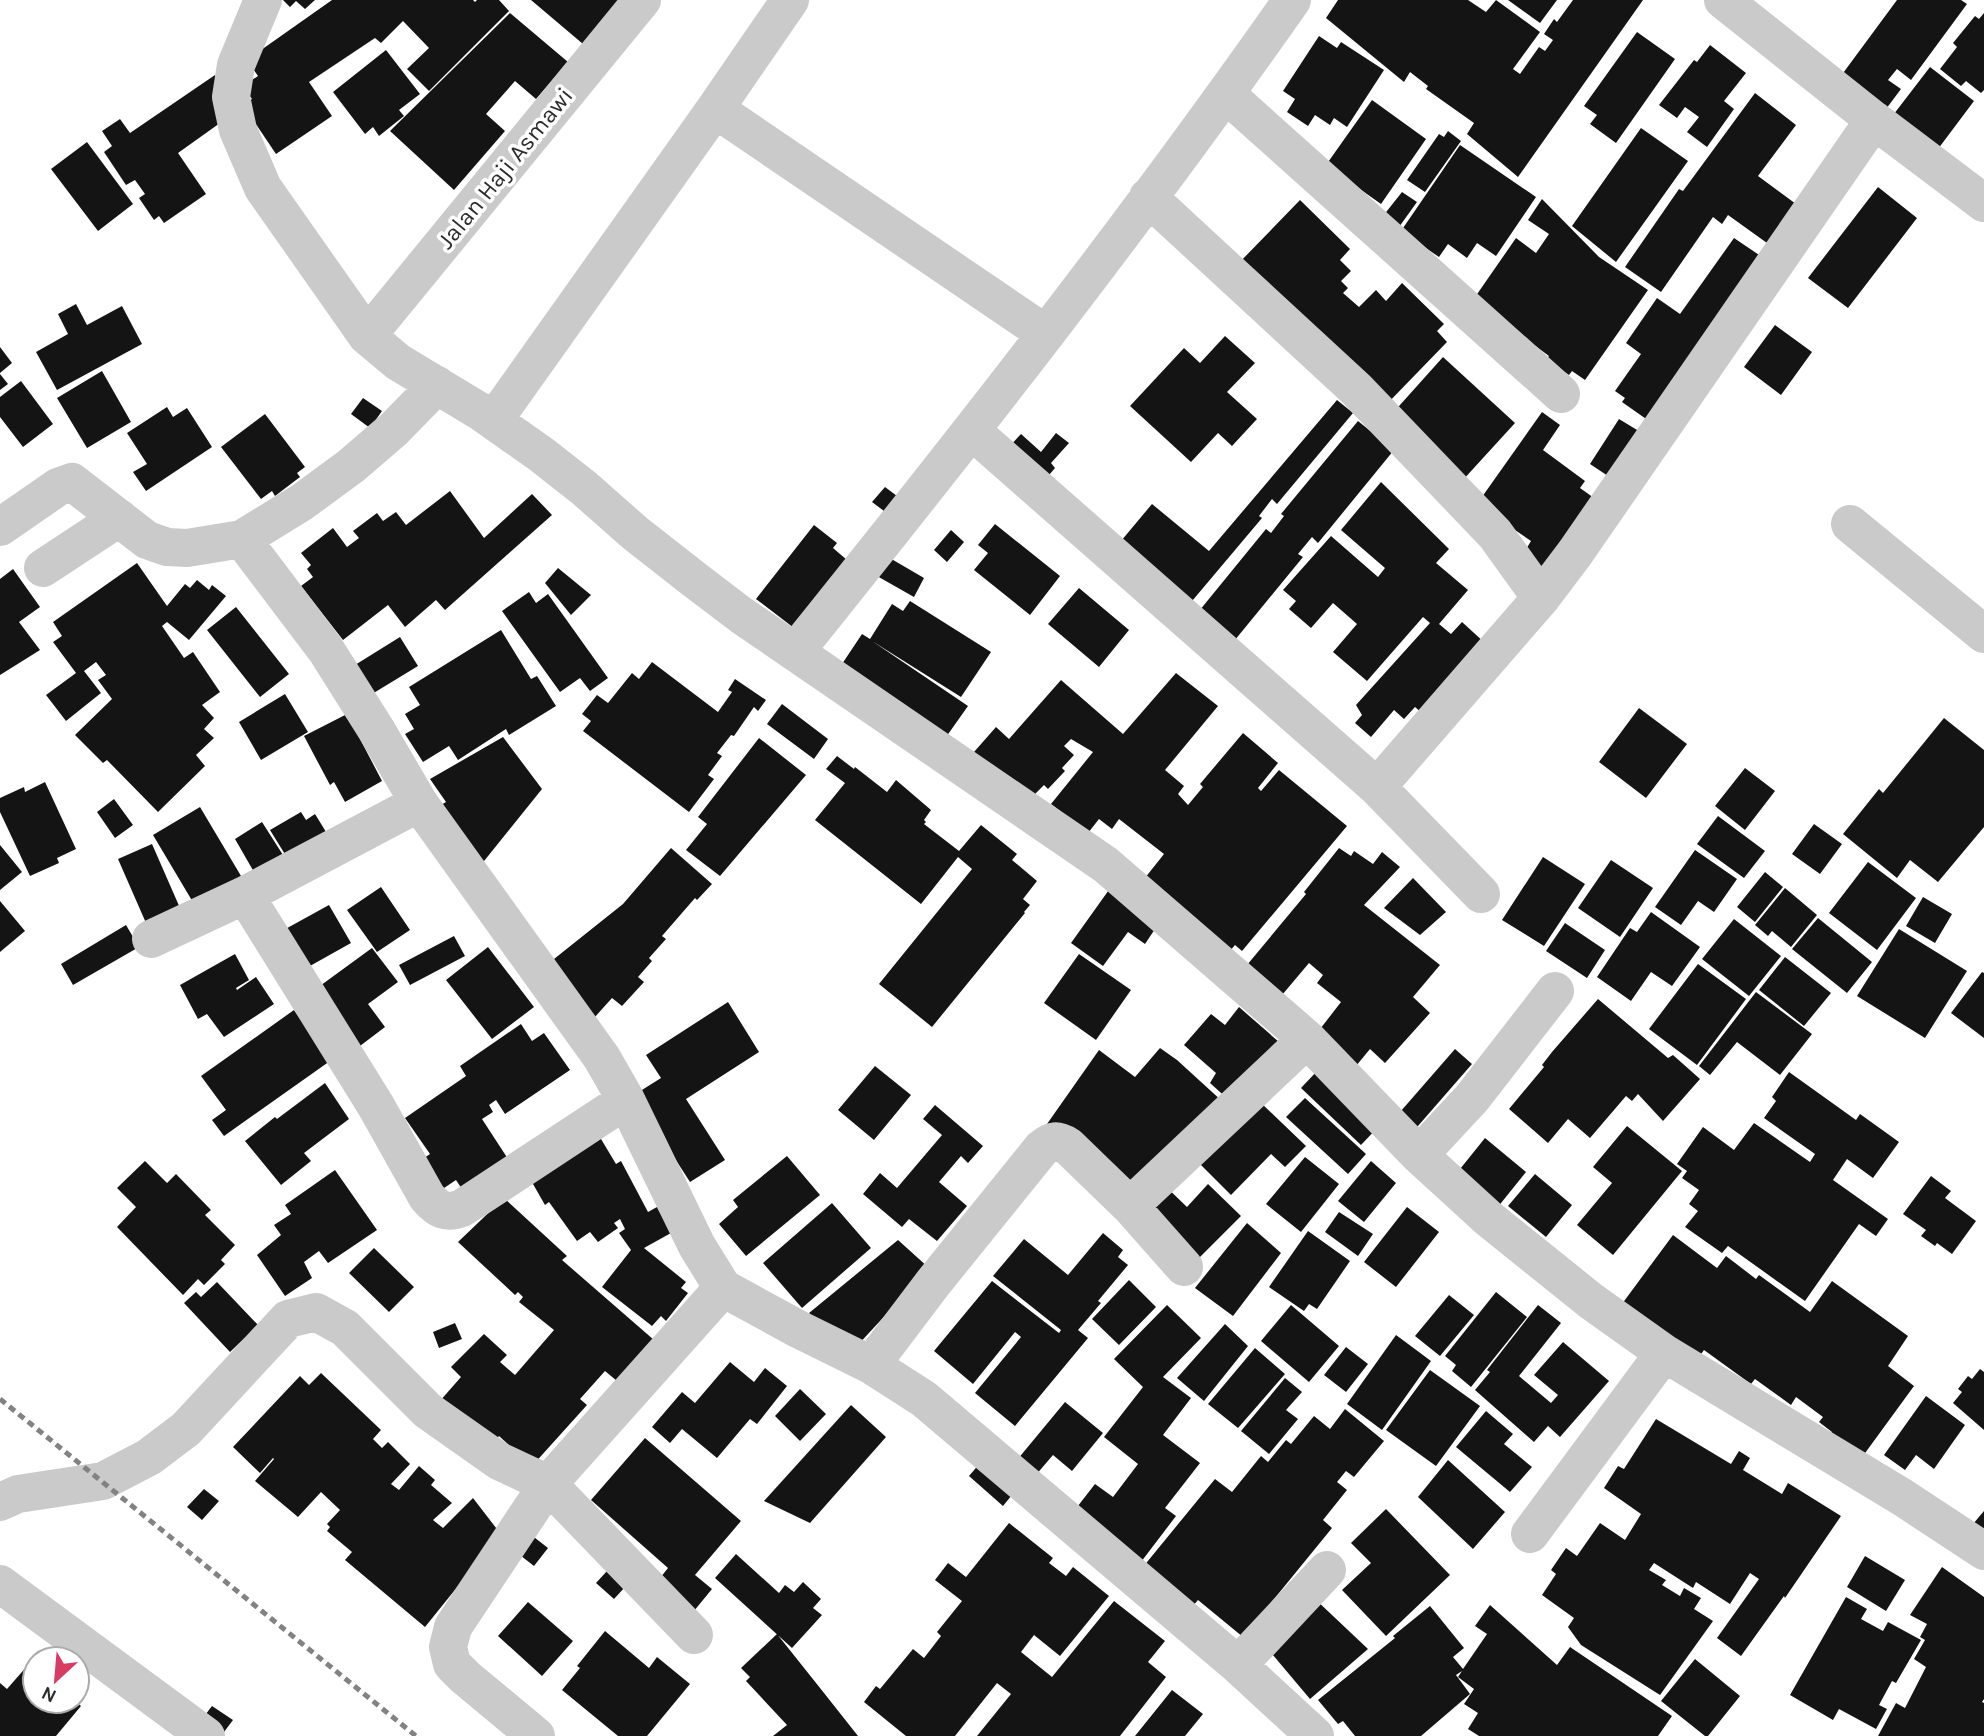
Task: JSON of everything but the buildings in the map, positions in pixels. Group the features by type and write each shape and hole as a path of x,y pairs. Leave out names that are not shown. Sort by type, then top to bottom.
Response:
{"street":[{"path":"263,0 236,65 231,97 238,130 263,188 367,337 398,362 494,420 584,488 635,533 741,615 1106,865 1307,1039 1419,1155 1544,1265 1664,1353 1902,1497 1984,1551"},
{"name":"Jalan Haji Asmawi","path":"367,337 642,0"},
{"path":"494,420 790,0"},
{"path":"795,652 1046,334 1226,94 1292,0"},
{"path":"1723,0 1984,203"},
{"path":"1226,94 1562,394"},
{"path":"715,109 1046,334"},
{"path":"1377,787 1541,598 1576,553 1874,120"},
{"path":"1148,197 1356,389 1494,534 1541,598"},
{"path":"0,527 58,486 72,482 146,540 167,547 187,548 242,539 302,502 351,466 394,429 437,385"},
{"path":"972,431 1377,787 1481,894"},
{"path":"43,568 119,518"},
{"path":"1850,524 1984,634"},
{"path":"242,539 326,650 419,803 602,1058 626,1100 697,1246 723,1287 871,1365 924,1399 1238,1665 1315,1736"},
{"path":"151,939 245,895 419,803"},
{"path":"245,895 376,1106 427,1197 436,1207 453,1212 462,1208 626,1100"},
{"path":"1419,1155 1488,1078 1555,991"},
{"path":"1129,1206 1307,1039"},
{"path":"871,1365 933,1283 1042,1148 1051,1141 1059,1140 1068,1146 1129,1206 1184,1267"},
{"path":"536,1736 452,1664 448,1647 453,1627 548,1484 723,1287"},
{"path":"0,1502 18,1494 103,1481 149,1457 186,1429 288,1319 316,1312 345,1328 428,1411 499,1461 548,1484 694,1634"},
{"path":"1530,1534 1664,1353"},
{"path":"1238,1665 1327,1570"},
{"path":"0,1584 206,1736"}],"railway":[{"path":"0,1399 416,1736"}]}
